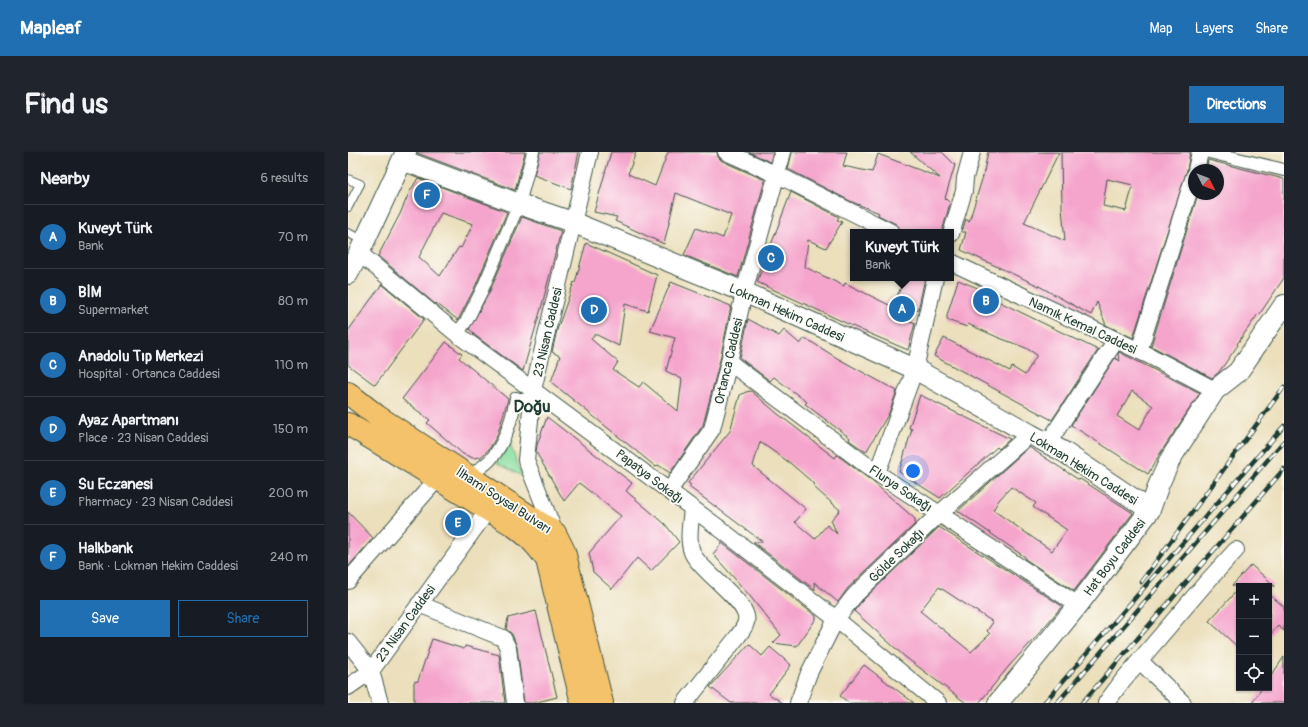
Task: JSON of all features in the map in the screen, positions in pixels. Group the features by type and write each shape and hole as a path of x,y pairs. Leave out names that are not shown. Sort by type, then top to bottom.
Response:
{"main road":[{"name":"İlhami Soysal Bulvarı","path":"348,393 377,416 555,533 564,550 602,703"},
{"name":"İlhami Soysal Bulvarı","path":"348,424 438,478 528,536 547,560 582,703"}],"street":[{"path":"457,334 467,320 482,290 519,204 533,152"},
{"name":"23 Nisan Caddesi","path":"555,533 526,460 533,396 564,223 590,152"},
{"path":"726,152 777,175 885,229"},
{"name":"Ortanca Caddesi","path":"669,491 712,429 729,362 744,292 784,152"},
{"path":"953,229 964,191 965,178 972,152"},
{"path":"1197,164 1200,152"},
{"path":"1209,152 1284,170"},
{"path":"348,274 358,242 404,156"},
{"name":"Lokman Hekim Caddesi","path":"404,156 564,223 744,292 914,369 1048,443 1150,510"},
{"path":"945,229 958,189 965,178"},
{"path":"1139,351 1188,195"},
{"name":"Papatya Sokağı","path":"358,242 457,334 533,396 692,508 836,619 938,703"},
{"name":"Namık Kemal Caddesi","path":"954,263 1139,351 1215,390"},
{"path":"877,473 914,369 935,281"},
{"name":"Hat Boyu Caddesi","path":"998,703 1078,605 1150,510 1158,484 1171,458 1215,390 1238,372 1284,305"},
{"path":"1048,443 1116,340"},
{"name":"Flurya Sokağı","path":"729,362 877,473 1078,605"},
{"path":"471,476 489,460 500,447 513,414 516,398 533,396"},
{"name":"Gölde Sokağı","path":"798,703 809,672 836,619 856,595 939,514 1030,434"},
{"path":"348,581 438,478"},
{"path":"685,703 738,636 745,626 746,616 740,605 693,556 689,540 692,508"},
{"name":"23 Nisan Caddesi","path":"380,703 371,671 488,510"},
{"path":"1106,703 1123,680 1236,550"},
{"path":"419,604 503,638 508,648 515,703"},
{"path":"348,642 371,671 348,686"},
{"path":"1140,661 1183,703"}],"lane":[{"path":"348,179 360,184 348,207"}],"green space":[{"path":"510,444 522,476 497,463"}],"building":[{"path":"417,152 525,152 515,190"},
{"path":"540,152 579,152 571,189 534,175"},
{"path":"611,152 636,152 628,174 655,186 668,152 717,152 718,157 722,161 765,180 738,277 684,255 696,228 723,238 731,215 676,193 664,244 615,221 617,217 594,212"},
{"path":"749,152 773,152 770,162"},
{"path":"792,152 847,152 843,166 872,172 878,154 940,178 910,152 942,152 955,165 945,198 950,203 943,229 899,229 896,224 878,215 879,213 850,201 788,169"},
{"path":"988,152 1059,152 1024,223 1065,241 1062,208 1061,152 1190,152 1187,170 1133,338 1106,325 1097,302 1091,315 1037,285 961,250 966,232 962,232 966,219 969,222 983,176","holes":["1107,179 1133,185 1126,211 1103,206"]},
{"path":"1208,160 1224,164 1207,164"},
{"path":"1224,164 1284,179 1284,278 1219,372 1212,378 1151,346 1196,200 1224,200"},
{"path":"418,178 507,212 475,287 458,320 436,303 435,304 378,256","holes":["441,213 473,224 461,248 459,247 440,276 419,257"]},
{"path":"791,192 839,217 837,220 842,222 826,248 808,240 805,267 844,286 845,283 891,306 903,281 924,281 918,310 913,308 908,320 915,323 908,350 757,282"},
{"path":"522,217 561,231 523,371 473,334 474,333 469,329 489,293"},
{"path":"586,243 657,275 648,311 625,304 619,346 595,334 591,339 618,362 613,370 639,387 643,382 678,411 682,379 666,371 675,338 650,331 671,282 731,306 720,360 703,425 670,473 658,465 656,467 551,382 560,356 552,352 557,330 574,282 575,283"},
{"path":"958,280 980,289 980,292 1098,350 1052,420 934,356 944,338 1010,371 1012,367 1025,375 1037,355 1026,348 968,324 967,327 947,320 947,315"},
{"path":"382,284 424,319 375,385 348,365 348,331"},
{"path":"748,319 779,336 784,330 800,344 805,338 837,358 897,391 889,413 866,452 805,404 807,402 774,377 770,381 740,358"},
{"path":"446,342 462,354 459,358 508,399 497,436 489,449 481,457 473,458 463,454 427,423 430,420 402,399"},
{"path":"1119,352 1200,393 1148,474 1071,425 1115,358 1120,361 1118,355","holes":["1132,391 1153,406 1139,430 1117,416"]},
{"path":"751,391 835,458 837,455 873,482 915,519 915,524 848,588 838,602 814,582 815,590 753,542 763,542 689,487 691,485 688,483 730,431 740,395","holes":["760,442 790,463 812,482 816,489 840,510 831,520 837,534 827,525 815,539 795,522 806,509 753,466"]},
{"path":"920,395 1010,439 999,449 997,447 940,498 899,472 912,429 909,428"},
{"path":"547,417 632,483 626,491 665,524 679,542 651,571 637,558 612,589 593,572 589,553 621,516 579,483 564,501 536,452"},
{"path":"1029,447 1133,513 1074,591 1025,559 1025,557 958,511","holes":["1011,487 1036,503 1033,507 1067,530 1052,551 993,510 999,500"]},
{"path":"348,512 373,538 348,567"},
{"path":"939,527 1062,606 1009,666 979,703 966,703 904,656 854,611 862,601","holes":["939,587 993,622 987,631 990,634 971,652 920,611"]},
{"path":"722,543 816,616 816,619 797,646 773,643 781,635 749,595 713,554"},
{"path":"1251,565 1272,583 1236,583 1236,586 1232,586"},
{"path":"1236,591 1236,645 1209,621"},
{"path":"1272,597 1284,607 1284,631 1278,626 1272,633"},
{"path":"536,611 557,697 533,703 524,703 517,647 512,634 506,629 508,618"},
{"path":"432,639 464,649 465,646 499,655 505,703 414,703 414,682 418,681"},
{"path":"749,644 762,656 770,647 791,665 769,694 783,703 731,703 710,687"},
{"path":"1284,657 1284,703 1252,703 1260,691 1272,691 1272,675"},
{"path":"864,665 914,703 849,703 840,696"}],"railway":[{"path":"1141,582 1284,387"},
{"path":"1044,703 1284,426"},
{"path":"1057,703 1284,441"},
{"path":"1082,703 1284,469"}],"place":[{"name":"Halkbank","path":"427,195"},
{"name":"Anadolu Tıp Merkezi","path":"771,258"},
{"name":"BİM","path":"986,301"},
{"name":"Kuveyt Türk","path":"902,309"},
{"name":"Ayaz Apartmanı","path":"594,310"},
{"name":"Su Eczanesi","path":"458,523"}],"district":[{"name":"Doğu","path":"532,406"}]}
